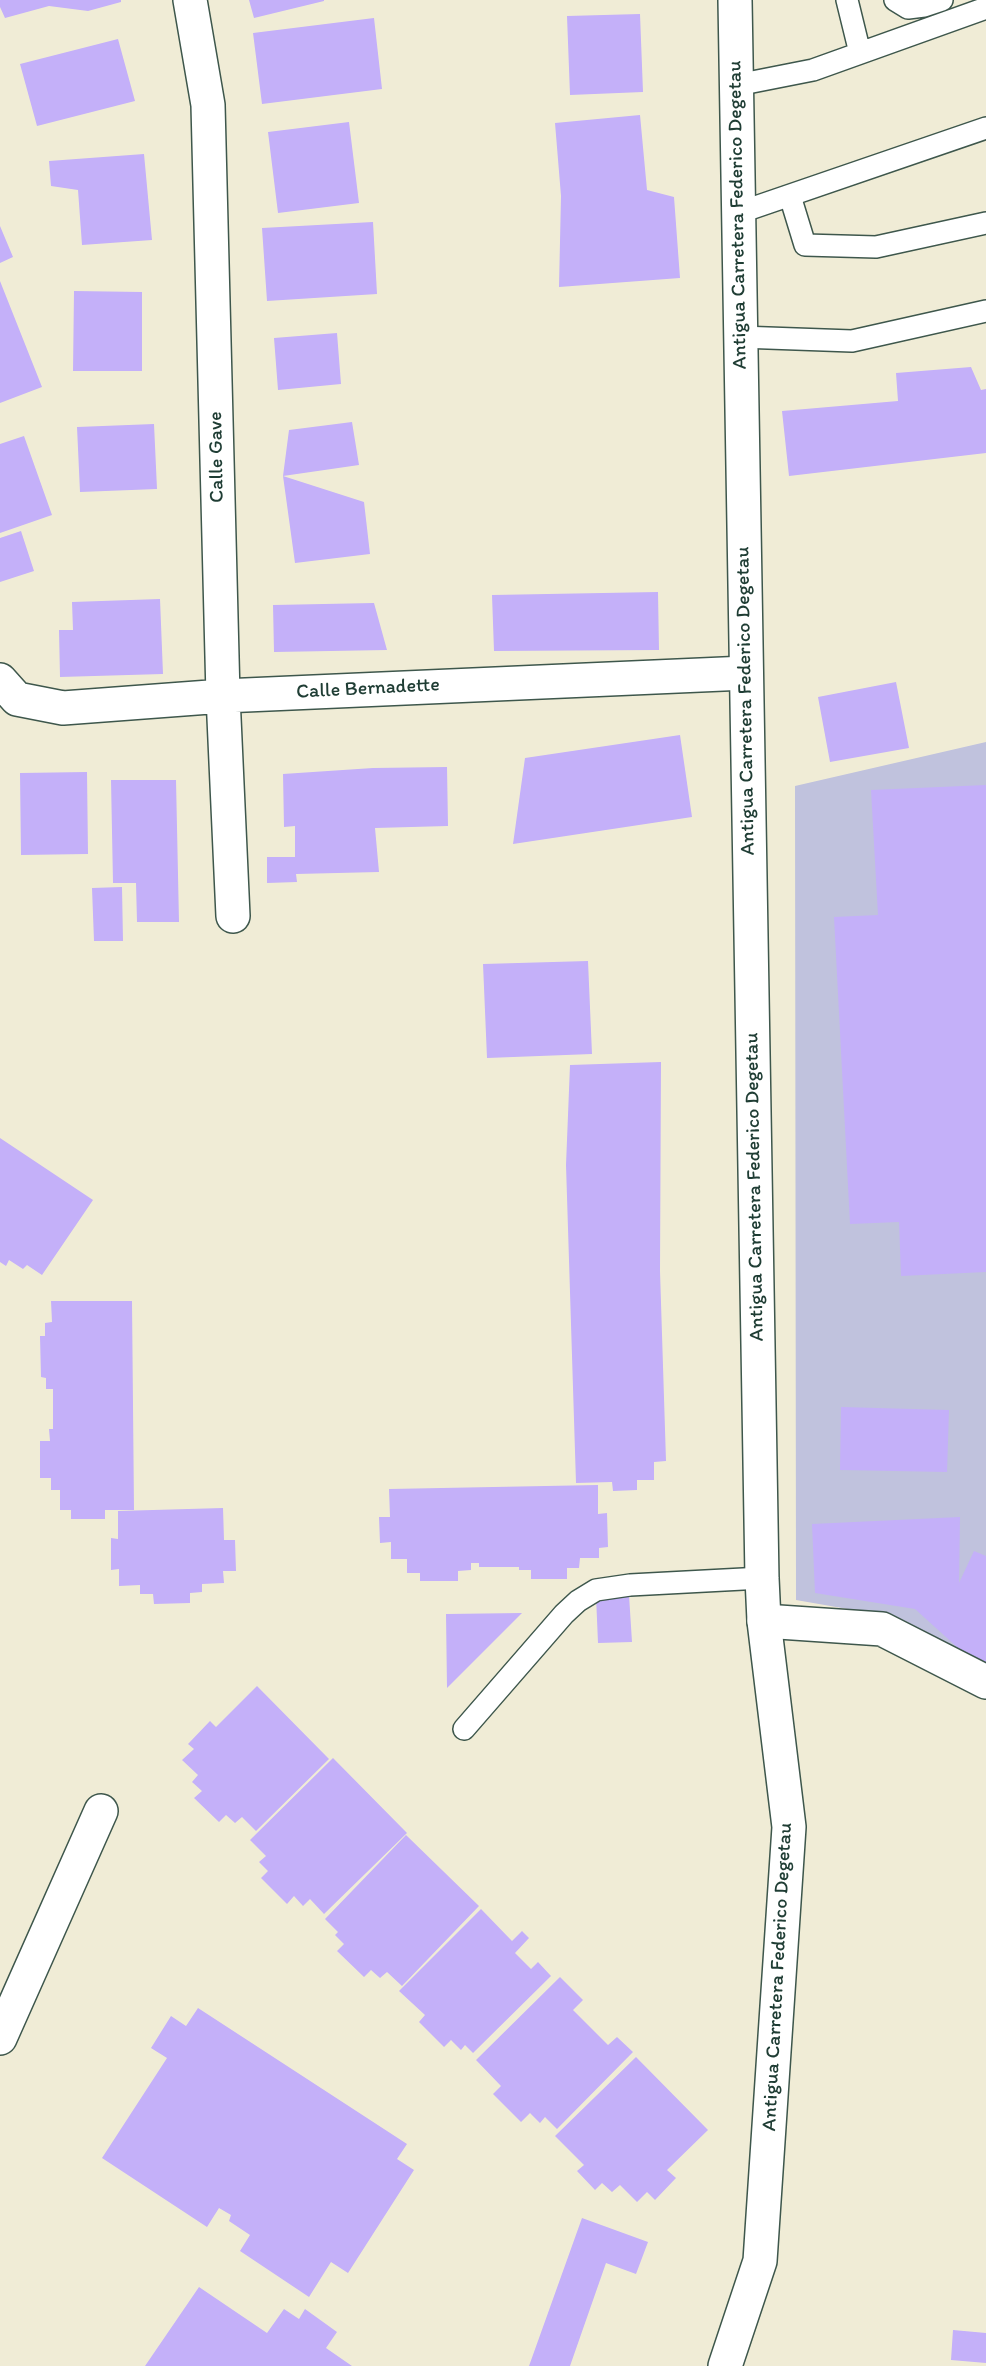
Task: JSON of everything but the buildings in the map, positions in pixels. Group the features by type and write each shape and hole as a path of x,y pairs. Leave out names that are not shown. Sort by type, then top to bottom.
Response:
{"street":[{"name":"Calle Gave","path":"190,0 208,105 223,696 233,916"},
{"name":"Antigua Carretera Federico Degetau","path":"725,2366 760,2261 789,1827 764,1621 762,1578 735,0"},
{"name":"Calle Bernadette","path":"0,680 17,699 63,708 223,696 746,673"},
{"path":"764,1621 882,1629 986,1682"},
{"path":"0,2038 100,1810"}],"lane":[{"path":"847,0 861,53"},
{"path":"895,0 908,8 942,0"},
{"path":"736,85 813,70 986,8"},
{"path":"738,213 986,128"},
{"path":"790,196 805,245 876,248 986,223"},
{"path":"740,337 852,341 986,311"},
{"path":"464,1729 564,1614 578,1601 596,1590 630,1585 762,1578"}],"shaded area":[{"path":"986,742 986,1668 882,1615 796,1600 795,786"}]}
